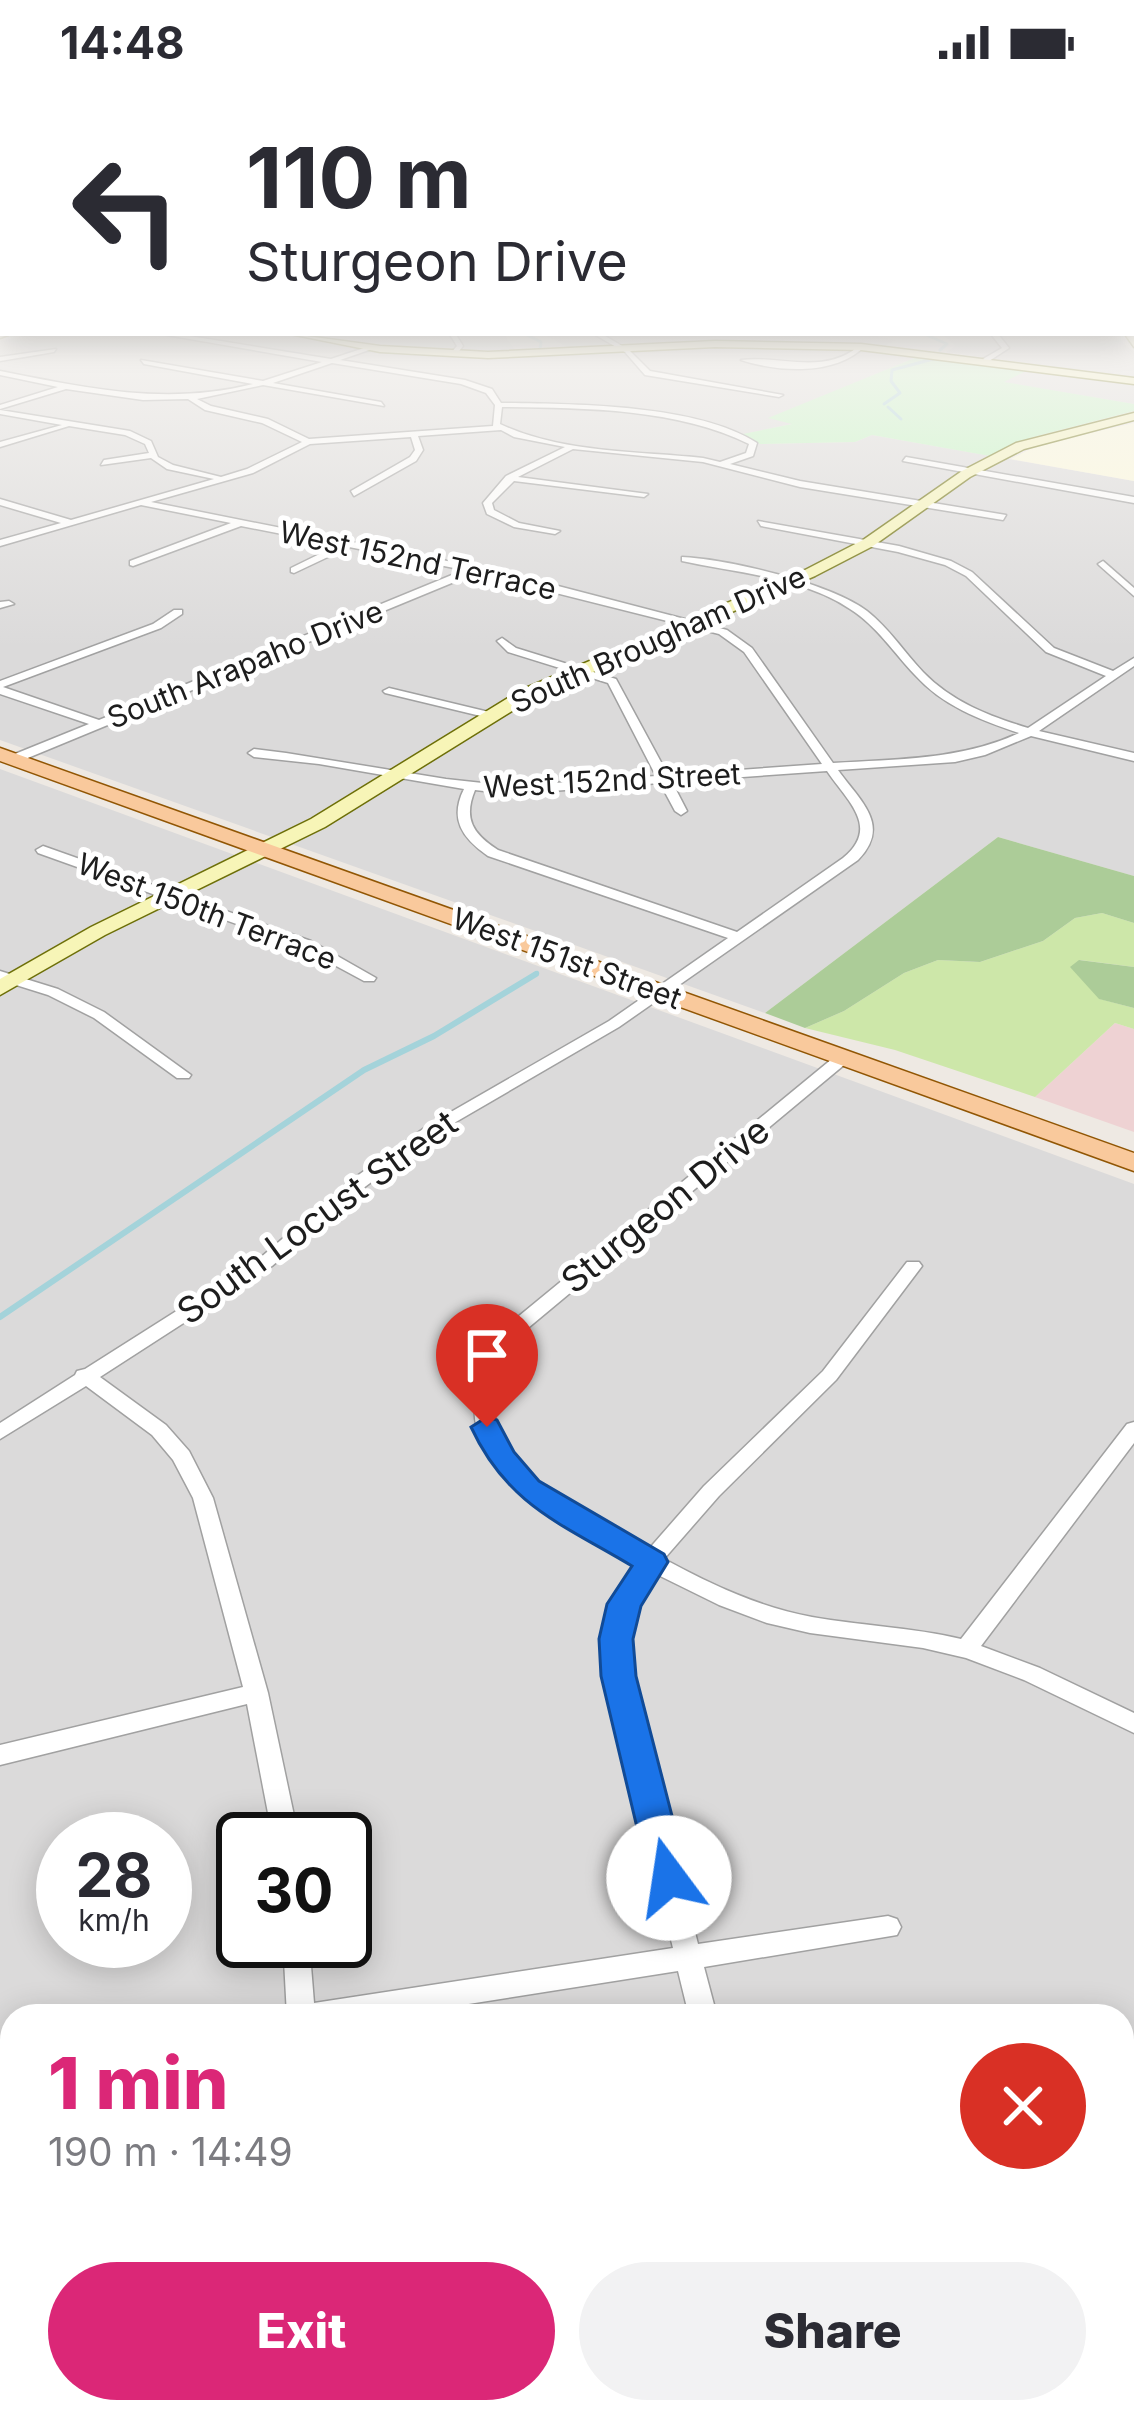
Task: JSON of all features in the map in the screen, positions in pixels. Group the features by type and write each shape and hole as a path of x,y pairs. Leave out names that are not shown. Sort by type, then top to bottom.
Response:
{"main road":[{"name":"West 151st Street","path":"7,756 1134,1163"}],"street":[{"path":"0,445 53,429"},
{"path":"98,429 148,443 152,455 170,466 222,478"},
{"path":"282,429 308,442"},
{"path":"0,544 259,467 308,442 485,429"},
{"path":"505,429 574,447 722,464 769,478 1004,517"},
{"path":"714,429 753,443 750,454 722,464"},
{"name":"South Brougham Drive","path":"5,980 334,814 489,715 580,668 789,584 868,542 971,470 1045,436 1075,429"},
{"path":"354,493 413,459 419,450 414,435"},
{"path":"555,531 517,525 490,512 487,503 509,478 574,447"},
{"path":"104,463 152,455"},
{"path":"906,459 1134,500"},
{"path":"509,478 644,494"},
{"path":"0,502 69,522"},
{"name":"West 152nd Terrace","path":"142,503 476,569 693,623"},
{"path":"133,563 240,523"},
{"path":"761,523 868,542 957,567 1049,650 1115,674"},
{"path":"294,570 349,544"},
{"path":"685,559 841,599 865,614 945,698 982,716 1134,757"},
{"path":"1103,564 1134,593"},
{"name":"South Arapaho Drive","path":"7,756 100,724 476,569"},
{"path":"0,688 157,626 178,612"},
{"name":"South Locust Street","path":"0,1432 266,1262 356,1185 436,1126 662,992 865,845 866,820 748,650 723,632 693,623"},
{"path":"502,641 512,650 612,681 681,811"},
{"name":"West 152nd Street","path":"254,753 471,788 511,790 977,754 1034,732 1134,661"},
{"path":"0,688 100,724"},
{"path":"389,691 489,715"},
{"path":"471,788 460,820 470,837 493,853 739,937"},
{"name":"West 150th Terrace","path":"43,850 322,951 369,978"},
{"path":"5,980 99,1015 183,1075"},
{"name":"Sturgeon Drive","path":"844,1058 525,1320 496,1355 488,1373 484,1392 487,1427 517,1477 543,1500 724,1599 787,1620 966,1649 1027,1671 1134,1724"},
{"path":"700,2004 619,1676 619,1622 624,1604 666,1542 860,1341 913,1266"},
{"path":"84,1375 130,1406 182,1456 206,1510 256,1693 280,1812"},
{"path":"966,1649 1134,1429"},
{"path":"0,1755 256,1693"},
{"path":"390,2004 888,1927"},
{"path":"298,1968 300,2004"}],"shaded area":[{"path":"0,429 767,429 745,434 760,444 855,442 872,435 1134,481 1134,876 998,837 765,1013 0,740"},
{"path":"1107,429 1134,429 1134,481 1011,459 1038,445"},
{"path":"0,769 1134,1184 1134,2004 0,2004"},
{"path":"1115,1023 1134,1029 1134,1132 1035,1097"}],"green space":[{"path":"767,429 1063,429 990,456 872,435 855,442 760,444 743,434"},
{"path":"998,837 1134,876 1134,923 1102,913 1075,918 1043,941 980,962 938,960 904,973 844,1011 805,1028 765,1013"},
{"path":"1102,913 1134,923 1134,967 1080,960 1100,999 1134,1008 1134,1029 1115,1023 1035,1097 895,1050 805,1028 844,1011 904,973 938,960 980,962 1043,941 1075,918"},
{"path":"1079,960 1134,967 1134,1008 1099,999 1070,967"}],"waterway":[{"path":"531,977 537,973"},
{"path":"0,1317 364,1070 434,1036 536,974"}],"route":[{"path":"487,1427 501,1457 528,1489 652,1562 624,1604 616,1639 619,1676 669,1878"}]}
